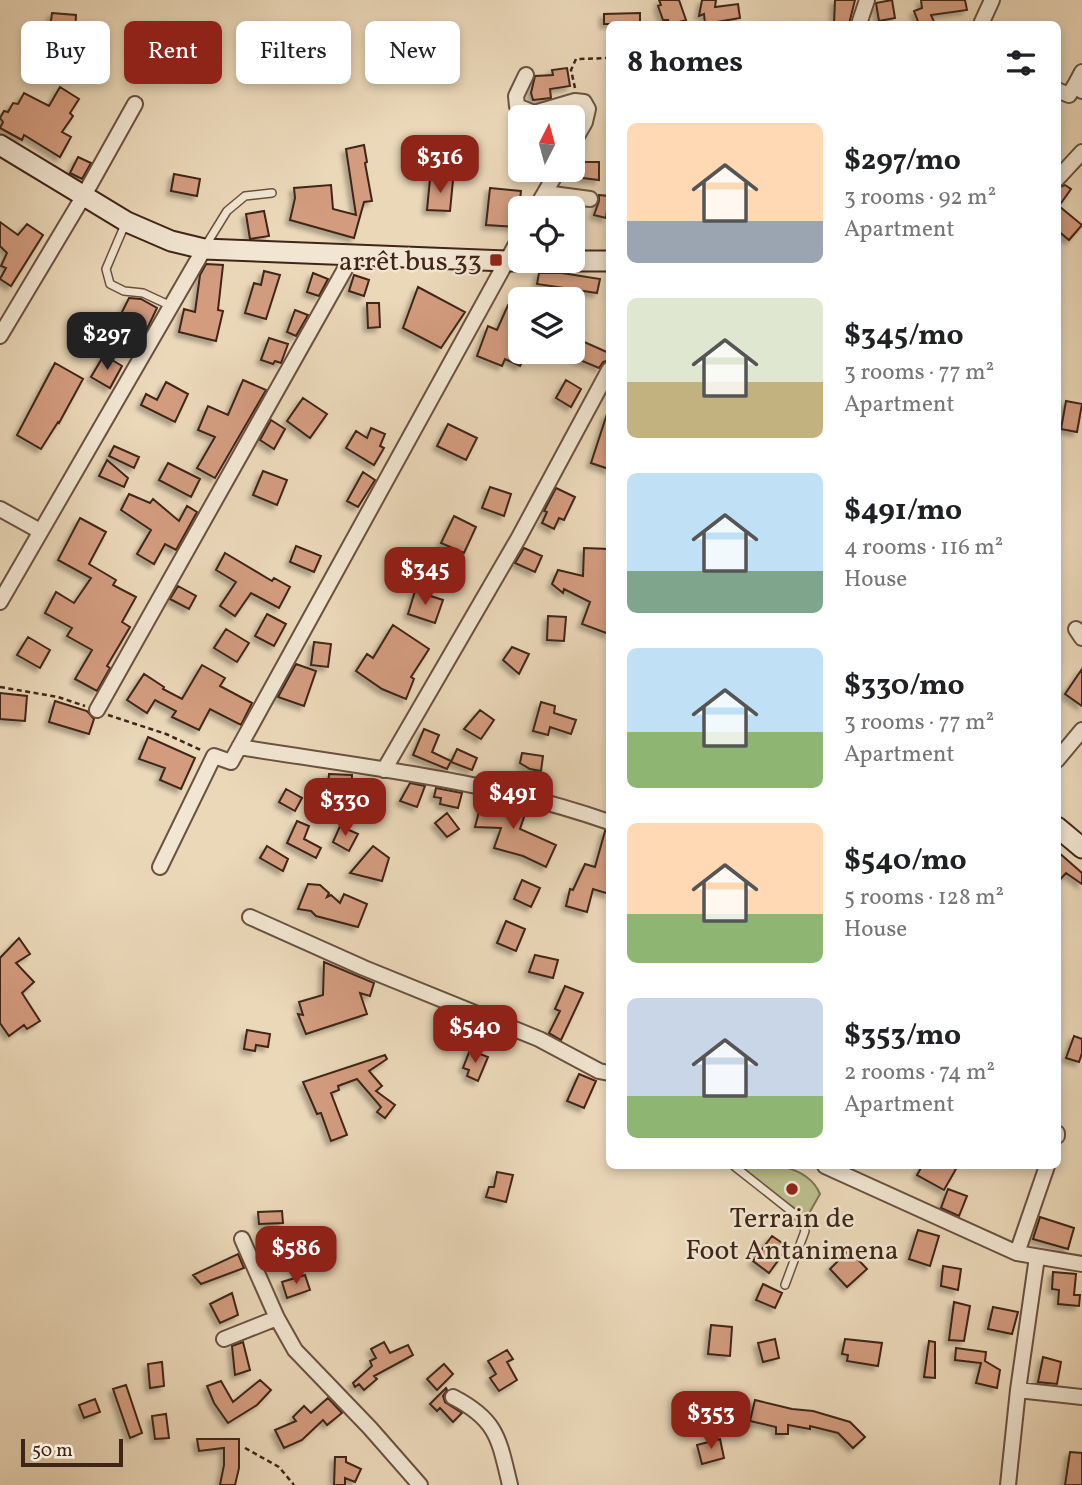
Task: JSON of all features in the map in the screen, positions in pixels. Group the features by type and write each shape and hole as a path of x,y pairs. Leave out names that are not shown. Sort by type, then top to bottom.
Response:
{"street":[{"path":"860,21 867,0"},
{"path":"982,21 992,0"},
{"path":"526,75 516,96 517,106 534,113 575,101 584,102 588,109 585,122"},
{"path":"1061,92 1069,95 1080,83"},
{"path":"0,336 135,104"},
{"path":"0,145 127,222 171,241 204,249 506,261 606,261"},
{"path":"1061,175 1080,159"},
{"path":"543,196 551,182"},
{"path":"545,192 590,199"},
{"path":"0,602 204,249"},
{"path":"97,710 354,253"},
{"path":"160,867 214,756 231,762 508,258"},
{"path":"384,770 518,539 606,376"},
{"path":"0,509 40,531"},
{"path":"1061,755 1082,730"},
{"path":"239,747 480,785 570,808 606,821"},
{"path":"1061,830 1082,848"},
{"path":"250,917 364,968 538,1039 606,1072"},
{"path":"832,1169 1017,1253 1082,1264"},
{"path":"1017,1253 1046,1169"},
{"path":"242,1239 277,1318 295,1350 420,1485"},
{"path":"1008,1485 1037,1257"},
{"path":"224,1339 277,1318"},
{"path":"1018,1390 1082,1398"},
{"path":"453,1397 474,1407 498,1434 510,1485"}],"lane":[{"path":"204,249 227,211 245,196 272,193"},
{"path":"127,222 106,269 110,284 124,291 143,293 171,306"},
{"path":"738,1169 801,1219 805,1231 785,1285"}],"path":[{"path":"575,101 576,92 571,70 576,59 606,58"},
{"path":"244,1448 279,1467 294,1485"}],"green space":[{"name":"Terrain de Foot Antanimena","path":"738,1169 791,1169 805,1176 820,1194 807,1217"}],"building":[{"path":"659,0 679,0 686,20 663,20 658,6 661,5"},
{"path":"702,0 716,0 715,7 738,4 740,18 705,21 704,14 699,16"},
{"path":"835,0 855,0 850,21 834,21"},
{"path":"892,0 895,18 879,21 876,3"},
{"path":"921,0 965,0 967,10 931,15 934,21 918,21 914,11 922,8"},
{"path":"52,13 76,15 76,21 51,21"},
{"path":"640,13 640,21 606,21 604,24 604,14"},
{"path":"567,68 570,86 550,89 551,98 533,100 531,93 535,76 553,75 552,70"},
{"path":"60,87 79,99 70,113 73,116 62,132 71,137 60,157 24,135 22,140 0,128 3,122 0,118 4,111 8,112 13,103 18,104 24,93 49,106"},
{"path":"364,145 372,201 364,202 354,238 290,220 295,198 294,188 331,185 333,209 356,215 346,149"},
{"path":"78,157 91,163 82,179 70,173"},
{"path":"585,162 599,162 599,180 585,178"},
{"path":"174,174 200,179 197,196 171,191"},
{"path":"430,179 453,180 450,211 427,210"},
{"path":"1065,185 1071,189 1061,203 1061,186"},
{"path":"490,188 521,191 520,196 508,196 508,226 486,225"},
{"path":"599,195 606,196 606,218 594,215"},
{"path":"1061,208 1082,225 1069,240 1061,233"},
{"path":"264,211 269,236 250,239 246,214"},
{"path":"0,222 18,235 27,224 43,235 11,286 0,279 6,268 1,266 7,253 0,246"},
{"path":"206,264 223,265 218,310 223,311 216,341 179,332 184,309 195,312 200,275"},
{"path":"264,271 280,275 266,319 245,313 254,283 261,285"},
{"path":"313,273 328,279 319,296 307,292"},
{"path":"539,273 562,273 600,279 597,293 585,291 585,287 537,284"},
{"path":"354,275 369,280 364,296 349,291"},
{"path":"418,287 465,312 441,348 403,328"},
{"path":"129,298 141,299 157,308 145,333 119,318"},
{"path":"367,303 379,303 380,327 368,328"},
{"path":"508,305 508,360 505,359 502,366 477,356 488,326 497,330"},
{"path":"295,310 308,315 296,336 287,332"},
{"path":"269,338 288,344 281,363 275,361 273,364 261,360"},
{"path":"585,342 606,352 606,361 599,368 585,362"},
{"path":"104,355 122,366 110,388 91,377"},
{"path":"55,363 83,379 41,449 17,435"},
{"path":"243,380 266,390 215,478 197,468 215,437 198,430 208,406 228,415"},
{"path":"566,380 581,389 571,407 556,398"},
{"path":"166,382 188,394 175,422 141,405 146,394 157,400"},
{"path":"303,398 327,414 310,438 287,421"},
{"path":"1066,401 1082,404 1077,432 1061,429"},
{"path":"606,417 606,468 591,463"},
{"path":"271,420 285,429 274,449 260,440"},
{"path":"448,424 477,438 466,460 437,446"},
{"path":"371,428 385,434 380,446 384,448 374,465 346,448 356,431 367,438"},
{"path":"114,446 139,457 134,468 109,456"},
{"path":"107,460 128,478 124,487 99,476"},
{"path":"168,463 200,479 191,497 159,480"},
{"path":"263,471 287,480 277,505 253,495"},
{"path":"363,472 375,480 358,507 347,501"},
{"path":"490,487 511,494 504,516 482,508"},
{"path":"556,488 575,497 564,520 559,518 554,529 542,523 547,512 544,511"},
{"path":"129,494 150,503 153,499 179,521 187,506 197,512 176,550 165,544 154,564 137,554 151,530 121,510"},
{"path":"454,516 476,527 464,553 441,543"},
{"path":"80,518 106,532 89,564 116,580 113,585 136,597 122,622 130,627 107,666 110,668 97,691 75,679 92,650 67,636 72,628 45,613 56,592 74,603 91,578 58,560"},
{"path":"296,546 321,556 314,572 290,562"},
{"path":"524,548 542,556 535,572 515,563"},
{"path":"584,548 606,549 606,633 582,624 590,602 564,589 563,593 552,584 558,570 583,576"},
{"path":"225,553 272,581 274,578 290,587 279,608 251,593 235,616 220,606 236,582 216,570"},
{"path":"178,586 196,596 189,609 170,599"},
{"path":"415,591 443,600 435,623 408,614"},
{"path":"267,614 286,624 274,646 255,636"},
{"path":"548,616 566,617 564,641 547,640"},
{"path":"393,625 429,649 411,677 414,679 406,699 382,689 356,671 367,654 373,658"},
{"path":"226,629 249,643 237,662 214,648"},
{"path":"28,637 50,650 40,668 17,655"},
{"path":"314,642 331,644 328,667 311,665"},
{"path":"512,647 529,654 519,674 503,660"},
{"path":"296,664 316,671 304,706 278,697"},
{"path":"202,665 225,678 220,686 252,703 241,725 210,709 199,730 172,717 176,711 155,700 147,713 127,700 144,674 182,699"},
{"path":"1082,669 1082,706 1065,694"},
{"path":"0,693 27,696 25,721 0,719"},
{"path":"55,701 87,711 94,719 89,734 49,722"},
{"path":"541,702 555,706 554,713 576,720 571,734 550,727 548,735 533,731"},
{"path":"480,710 494,720 481,739 464,729"},
{"path":"424,729 439,735 432,752 451,761 447,769 413,755"},
{"path":"148,737 195,758 181,789 160,780 165,768 139,759"},
{"path":"457,749 477,758 472,770 451,762"},
{"path":"522,753 543,756 541,771 520,763"},
{"path":"329,774 352,775 351,798 327,796"},
{"path":"410,783 425,786 417,807 400,801"},
{"path":"436,788 462,793 458,808 440,804 441,798 434,797"},
{"path":"286,789 302,798 295,811 279,802"},
{"path":"483,797 527,808 520,829 556,845 546,867 523,856 494,848 501,828 475,827"},
{"path":"447,813 459,829 447,837 435,823"},
{"path":"297,821 309,826 304,839 321,848 316,858 287,843"},
{"path":"340,826 358,834 349,851 333,842"},
{"path":"606,831 606,893 593,889 587,912 566,906 570,889 573,890 585,864 595,867"},
{"path":"267,846 288,859 283,871 260,858"},
{"path":"373,846 389,858 382,881 350,873"},
{"path":"1061,855 1082,873 1082,884 1066,873 1061,879"},
{"path":"522,880 540,888 531,907 514,899"},
{"path":"308,884 320,885 329,893 327,897 331,895 340,903 344,894 367,904 358,927 298,909"},
{"path":"506,921 525,929 516,951 497,943"},
{"path":"19,938 30,954 16,963 34,982 22,993 40,1021 27,1029 24,1025 9,1036 0,1023 0,958"},
{"path":"535,955 558,960 553,978 529,972"},
{"path":"324,962 374,983 370,996 360,993 367,1014 306,1034 298,1014 303,1015 299,1002 323,995"},
{"path":"565,986 583,993 561,1040 549,1033 560,1011 555,1009"},
{"path":"247,1030 270,1034 268,1047 256,1045 255,1051 244,1049"},
{"path":"1074,1036 1082,1039 1079,1062 1066,1058"},
{"path":"470,1050 488,1057 478,1081 467,1076 469,1070 463,1068"},
{"path":"385,1055 387,1059 369,1071 382,1086 376,1091 395,1105 385,1118 377,1112 381,1107 357,1079 338,1086 339,1090 331,1093 347,1135 331,1141 321,1113 317,1114 303,1082"},
{"path":"579,1074 596,1081 584,1108 567,1101"},
{"path":"920,1169 956,1169 944,1190 917,1175"},
{"path":"497,1172 513,1175 506,1202 486,1197 489,1187 494,1187"},
{"path":"948,1189 967,1196 959,1216 941,1208"},
{"path":"282,1211 283,1223 259,1224 258,1212"},
{"path":"1040,1217 1074,1228 1068,1249 1033,1239"},
{"path":"918,1230 939,1236 930,1266 909,1259"},
{"path":"772,1236 788,1247 769,1273 753,1261"},
{"path":"849,1250 867,1269 847,1287 830,1269"},
{"path":"238,1254 244,1268 201,1284 193,1275"},
{"path":"943,1266 961,1269 958,1290 941,1286"},
{"path":"1053,1272 1076,1274 1074,1295 1080,1295 1079,1306 1058,1304 1059,1290 1052,1289"},
{"path":"305,1275 310,1290 287,1298 282,1282"},
{"path":"763,1284 782,1293 775,1308 756,1300"},
{"path":"232,1293 238,1315 220,1323 210,1304"},
{"path":"954,1302 970,1306 964,1341 949,1340"},
{"path":"993,1307 1018,1312 1012,1334 988,1329"},
{"path":"711,1325 732,1327 730,1356 708,1354"},
{"path":"775,1339 779,1358 763,1362 758,1343"},
{"path":"845,1339 882,1343 878,1366 847,1361 848,1355 842,1354"},
{"path":"929,1341 935,1342 935,1378 924,1377"},
{"path":"243,1342 250,1370 235,1375 232,1346"},
{"path":"384,1342 390,1353 408,1345 413,1355 374,1376 377,1379 364,1390 359,1384 355,1387 353,1383 372,1366 370,1361 376,1358 371,1349"},
{"path":"956,1348 986,1352 985,1361 1000,1370 997,1388 976,1383 981,1363 955,1360"},
{"path":"507,1350 513,1359 507,1362 517,1380 499,1391 490,1378 496,1374 488,1361"},
{"path":"1043,1357 1061,1362 1057,1384 1038,1382"},
{"path":"162,1362 164,1386 150,1388 148,1364"},
{"path":"444,1364 453,1374 437,1390 427,1379"},
{"path":"260,1380 271,1390 257,1405 228,1423 214,1403 207,1386 221,1381 233,1402"},
{"path":"126,1385 142,1433 130,1438 113,1389"},
{"path":"446,1388 443,1396 445,1402 462,1413 453,1422 440,1408 437,1411 430,1404"},
{"path":"328,1398 342,1413 327,1425 323,1420 302,1440 284,1448 275,1430 296,1421 293,1417 304,1406 311,1413"},
{"path":"95,1399 100,1412 84,1418 79,1405"},
{"path":"755,1400 813,1411 850,1422 865,1437 853,1448 838,1433 810,1426 810,1429 788,1425 788,1434 776,1434 776,1427 750,1421"},
{"path":"166,1414 169,1438 155,1439 152,1416"},
{"path":"197,1439 239,1439 239,1468 235,1485 220,1485 224,1448 199,1451"},
{"path":"720,1439 724,1458 702,1464 697,1445"},
{"path":"1070,1452 1082,1453 1082,1485 1065,1485"},
{"path":"335,1457 346,1457 346,1462 361,1469 355,1482 345,1478 345,1485 334,1485"}],"place":[{"name":"arrêt bus 33","path":"496,260"},
{"name":"Terrain de Foot Antanimena","path":"792,1189"}]}
